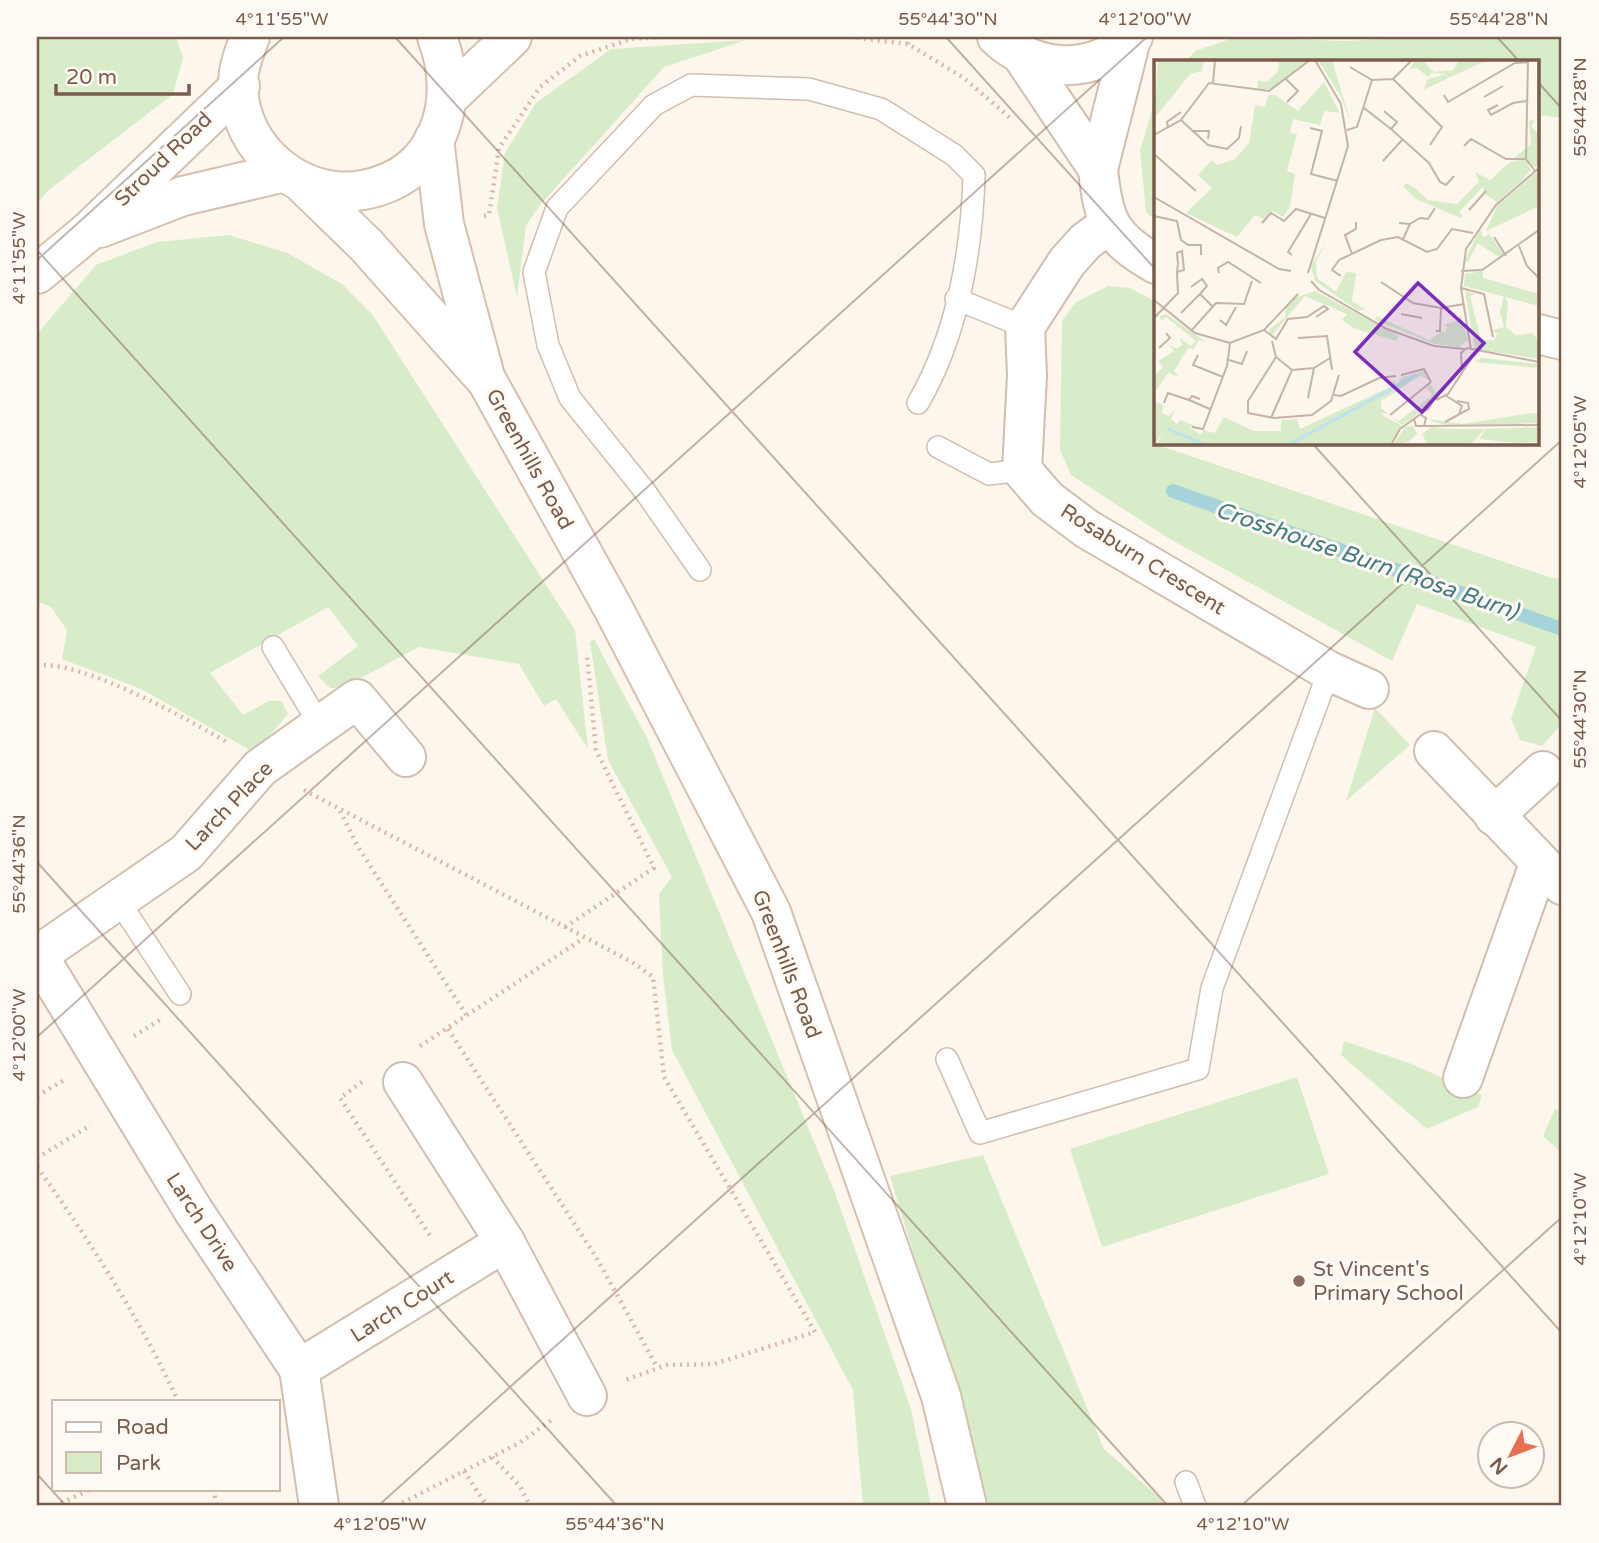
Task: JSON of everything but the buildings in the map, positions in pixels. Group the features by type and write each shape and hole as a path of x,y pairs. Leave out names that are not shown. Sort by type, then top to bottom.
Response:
{"street":[{"path":"223,37 243,65"},
{"path":"293,177 331,190 363,190 393,179 421,158 440,130 449,97 447,63 437,37"},
{"path":"449,97 512,37"},
{"path":"1010,47 1053,66 1084,65 1110,55 1132,38"},
{"path":"1132,38 1098,169 1108,225 1129,247 1154,263"},
{"path":"1010,47 1098,169"},
{"name":"Greenhills Road","path":"243,65 241,108 253,139 273,164 293,177 366,245 487,381 613,608 771,912 942,1396 967,1506"},
{"name":"Stroud Road","path":"37,274 88,232 243,65"},
{"name":"Greenhills Road","path":"434,139 444,224 487,381"},
{"name":"Stroud Road","path":"88,232 183,196 293,177"},
{"path":"1022,470 1027,375 1025,327 1067,262 1086,242 1108,225"},
{"path":"1540,334 1562,340"},
{"name":"Rosaburn Crescent","path":"1022,470 1047,499 1087,529 1329,671 1369,689"},
{"name":"Larch Place","path":"38,954 186,853 265,765 357,699 406,757"},
{"path":"1434,751 1551,874 1463,1078"},
{"path":"1494,816 1543,771"},
{"name":"Larch Drive","path":"38,954 193,1210 299,1369 319,1506"},
{"path":"388,1079 505,1242 587,1396"},
{"name":"Larch Court","path":"299,1369 505,1242"}],"lane":[{"path":"700,570 644,490 570,398 548,345 534,272 556,208 654,105 691,85 809,89 881,110 954,155 974,175 964,275 934,375 918,403"},
{"path":"956,299 1025,327"},
{"path":"938,447 989,474 1022,470"},
{"path":"273,648 320,725"},
{"path":"947,1059 980,1133 1198,1069 1212,988 1329,671"},
{"path":"118,900 180,994"},
{"path":"1186,1482 1195,1506"}],"path":[{"path":"444,224 489,215 499,148 540,87 580,56 631,39 664,37"},
{"path":"850,37 908,44 964,78 1015,122"},
{"path":"908,44 910,37"},
{"path":"565,928 654,868 596,750 584,627 613,608"},
{"path":"37,667 50,664 83,673 187,719 340,811 584,938 653,977 664,1077 816,1332 714,1364 657,1367 587,1396 519,1443 396,1506"},
{"path":"340,811 358,847 467,1016"},
{"path":"584,938 448,1028 596,1257 657,1367"},
{"path":"388,1079 340,1098 453,1274"},
{"path":"37,1158 127,1102"},
{"path":"37,1167 80,1227 161,1364 178,1400"},
{"path":"492,1457 520,1486 530,1506"},
{"path":"464,1471 487,1506"},
{"path":"55,1506 89,1490"}],"green space":[{"path":"37,37 176,37 183,58 173,94 50,189 37,203"},
{"path":"1236,37 1346,41 1417,37 1562,37 1562,118 1540,115 1540,60 1187,60 1195,51"},
{"path":"746,40 664,67 541,204 526,225 517,297 497,208 505,153 536,103 611,49"},
{"path":"1154,104 1154,219 1146,212 1140,150"},
{"path":"229,235 287,253 342,284 372,314 575,630 588,749 556,699 544,706 519,664 419,647 342,688 330,688 318,676 358,646 328,607 210,673 243,715 269,701 281,701 288,714 262,744 250,750 141,689 62,659 67,630 51,607 37,601 37,334 96,265 157,242"},
{"path":"1108,286 1130,288 1154,301 1154,444 1552,578 1562,579 1562,724 1542,746 1520,740 1511,719 1536,647 1417,604 1392,661 1168,538 1071,475 1060,450 1062,321 1076,302"},
{"path":"594,639 647,738 834,1190 911,1409 931,1506 863,1506 853,1390 672,1050 663,975 659,894 672,877 608,760 590,642"},
{"path":"1375,708 1410,745 1346,801"},
{"path":"1344,1041 1409,1063 1482,1095 1478,1107 1427,1129 1341,1055"},
{"path":"1297,1077 1329,1174 1102,1247 1070,1149"},
{"path":"1555,1109 1562,1112 1562,1153 1543,1136"},
{"path":"983,1155 1104,1449 1160,1498 1164,1506 989,1506 890,1176"}],"waterway":[{"name":"Crosshouse Burn (Rosa Burn)","path":"1173,491 1562,629"}],"place":[{"name":"St Vincent's Primary School","path":"1299,1281"}]}
